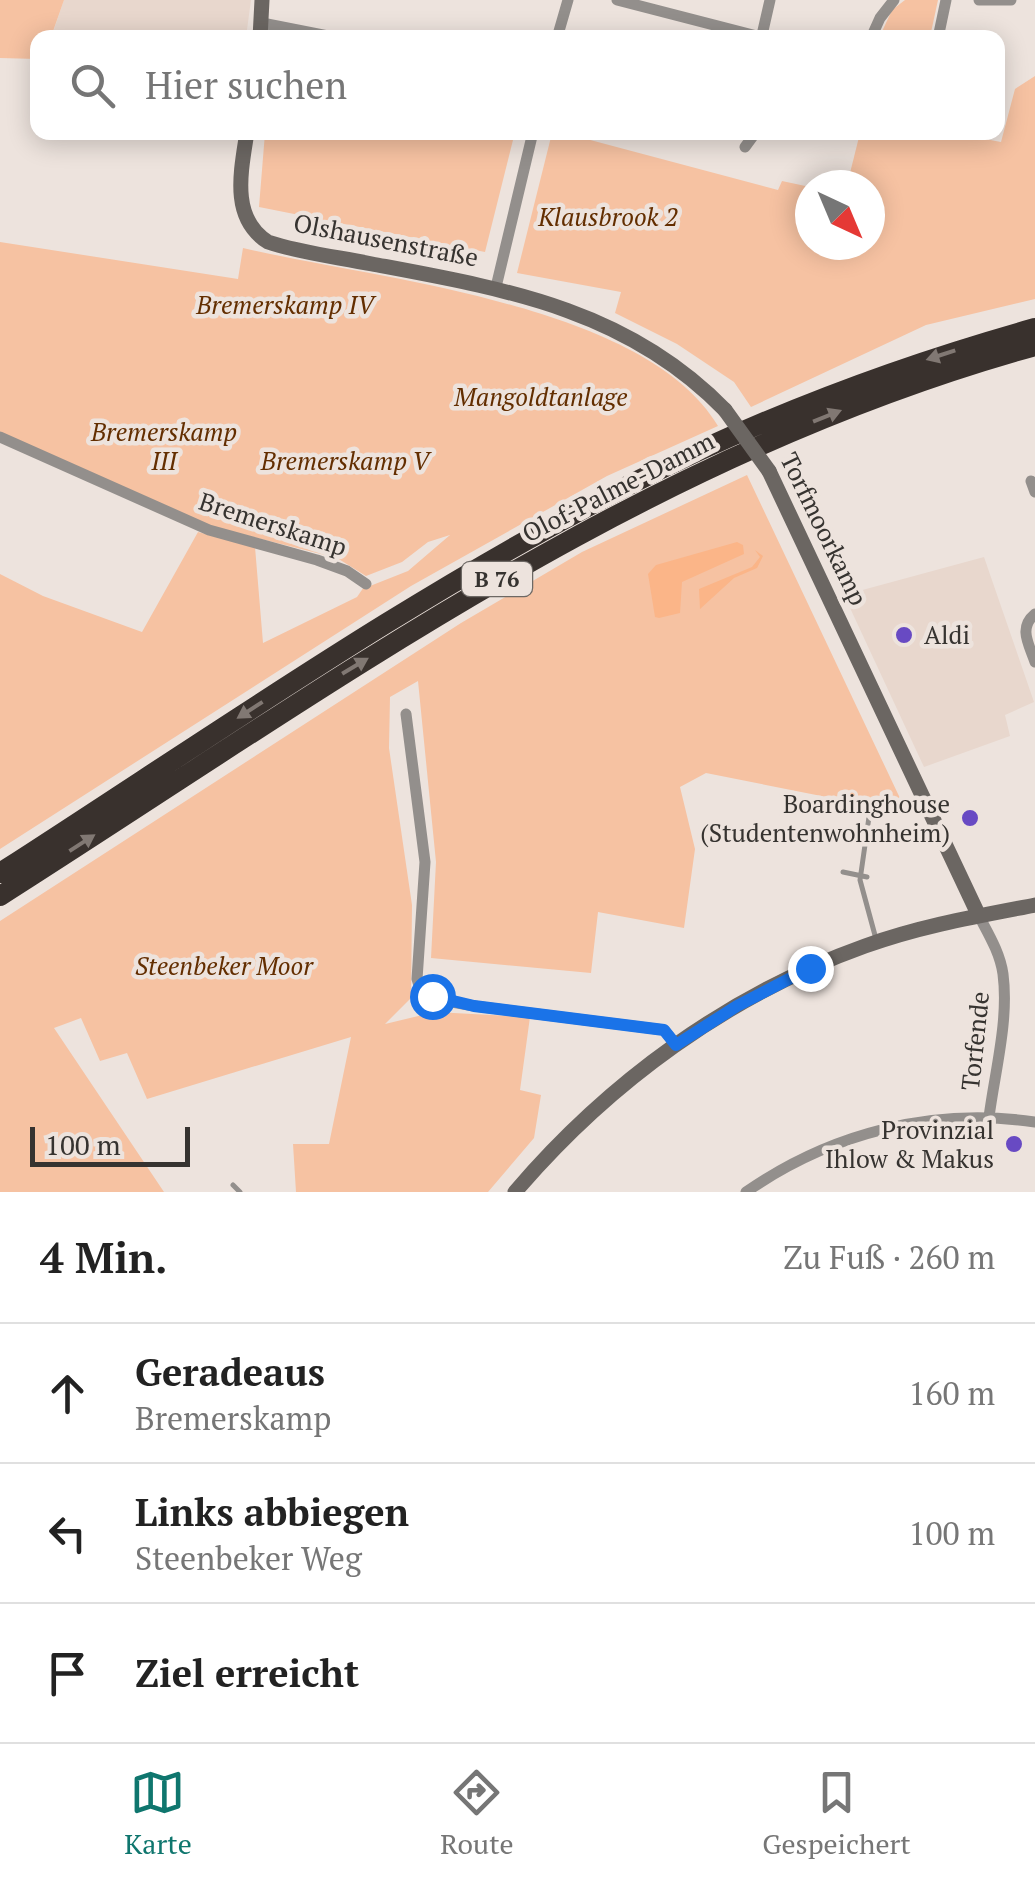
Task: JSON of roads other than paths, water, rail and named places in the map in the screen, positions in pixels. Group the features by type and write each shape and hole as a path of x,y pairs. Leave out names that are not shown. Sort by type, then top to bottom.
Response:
{"highway":[{"name":"Olof-Palme-Damm","path":"0,873 304,674 482,567 638,481 781,414 868,380 1035,328"},
{"name":"Olof-Palme-Damm","path":"0,896 322,685 643,498 856,404 1035,346"}],"street":[{"path":"261,30 262,0"},
{"path":"559,30 568,0"},
{"path":"616,0 738,30"},
{"path":"764,30 770,0"},
{"path":"875,30 894,0"},
{"path":"940,30 946,0"},
{"path":"978,0 1011,0"},
{"name":"Olshausenstraße","path":"246,140 243,216 250,228 268,242 496,287"},
{"path":"496,287 531,140"},
{"path":"744,147 750,140"},
{"name":"Torfmoorkamp","path":"496,287 595,320 644,344 699,383 726,410 769,471 979,916"},
{"name":"Bremerskamp","path":"0,437 209,530 317,560 348,571 366,584"},
{"path":"1035,614 1024,630 1035,662"},
{"path":"406,714 425,862 417,978 421,992 474,1006 664,1030 676,1045"},
{"path":"514,1192 586,1116 676,1045 782,982 877,942 1035,905"},
{"name":"Torfende","path":"979,916 996,950 1003,976 1002,1022 989,1116"},
{"path":"746,1192 785,1166 853,1137 915,1122 989,1116 1035,1122"}],"lane":[{"path":"858,808 874,811 864,876 877,942"},
{"path":"843,872 864,876"},
{"path":"232,1184 240,1192"}],"place":[{"name":"Aldi","path":"904,635"},
{"name":"Boardinghouse (Studentenwohnheim)","path":"970,818"},
{"name":"Provinzial Ihlow & Makus","path":"1014,1144"}],"park label":[{"name":"Klausbrook 2","path":"608,217"},
{"name":"Bremerskamp IV","path":"285,305"},
{"name":"Mangoldtanlage","path":"541,397"},
{"name":"Bremerskamp III","path":"164,446"},
{"name":"Bremerskamp V","path":"345,461"},
{"name":"Steenbeker Moor","path":"224,966"}]}
